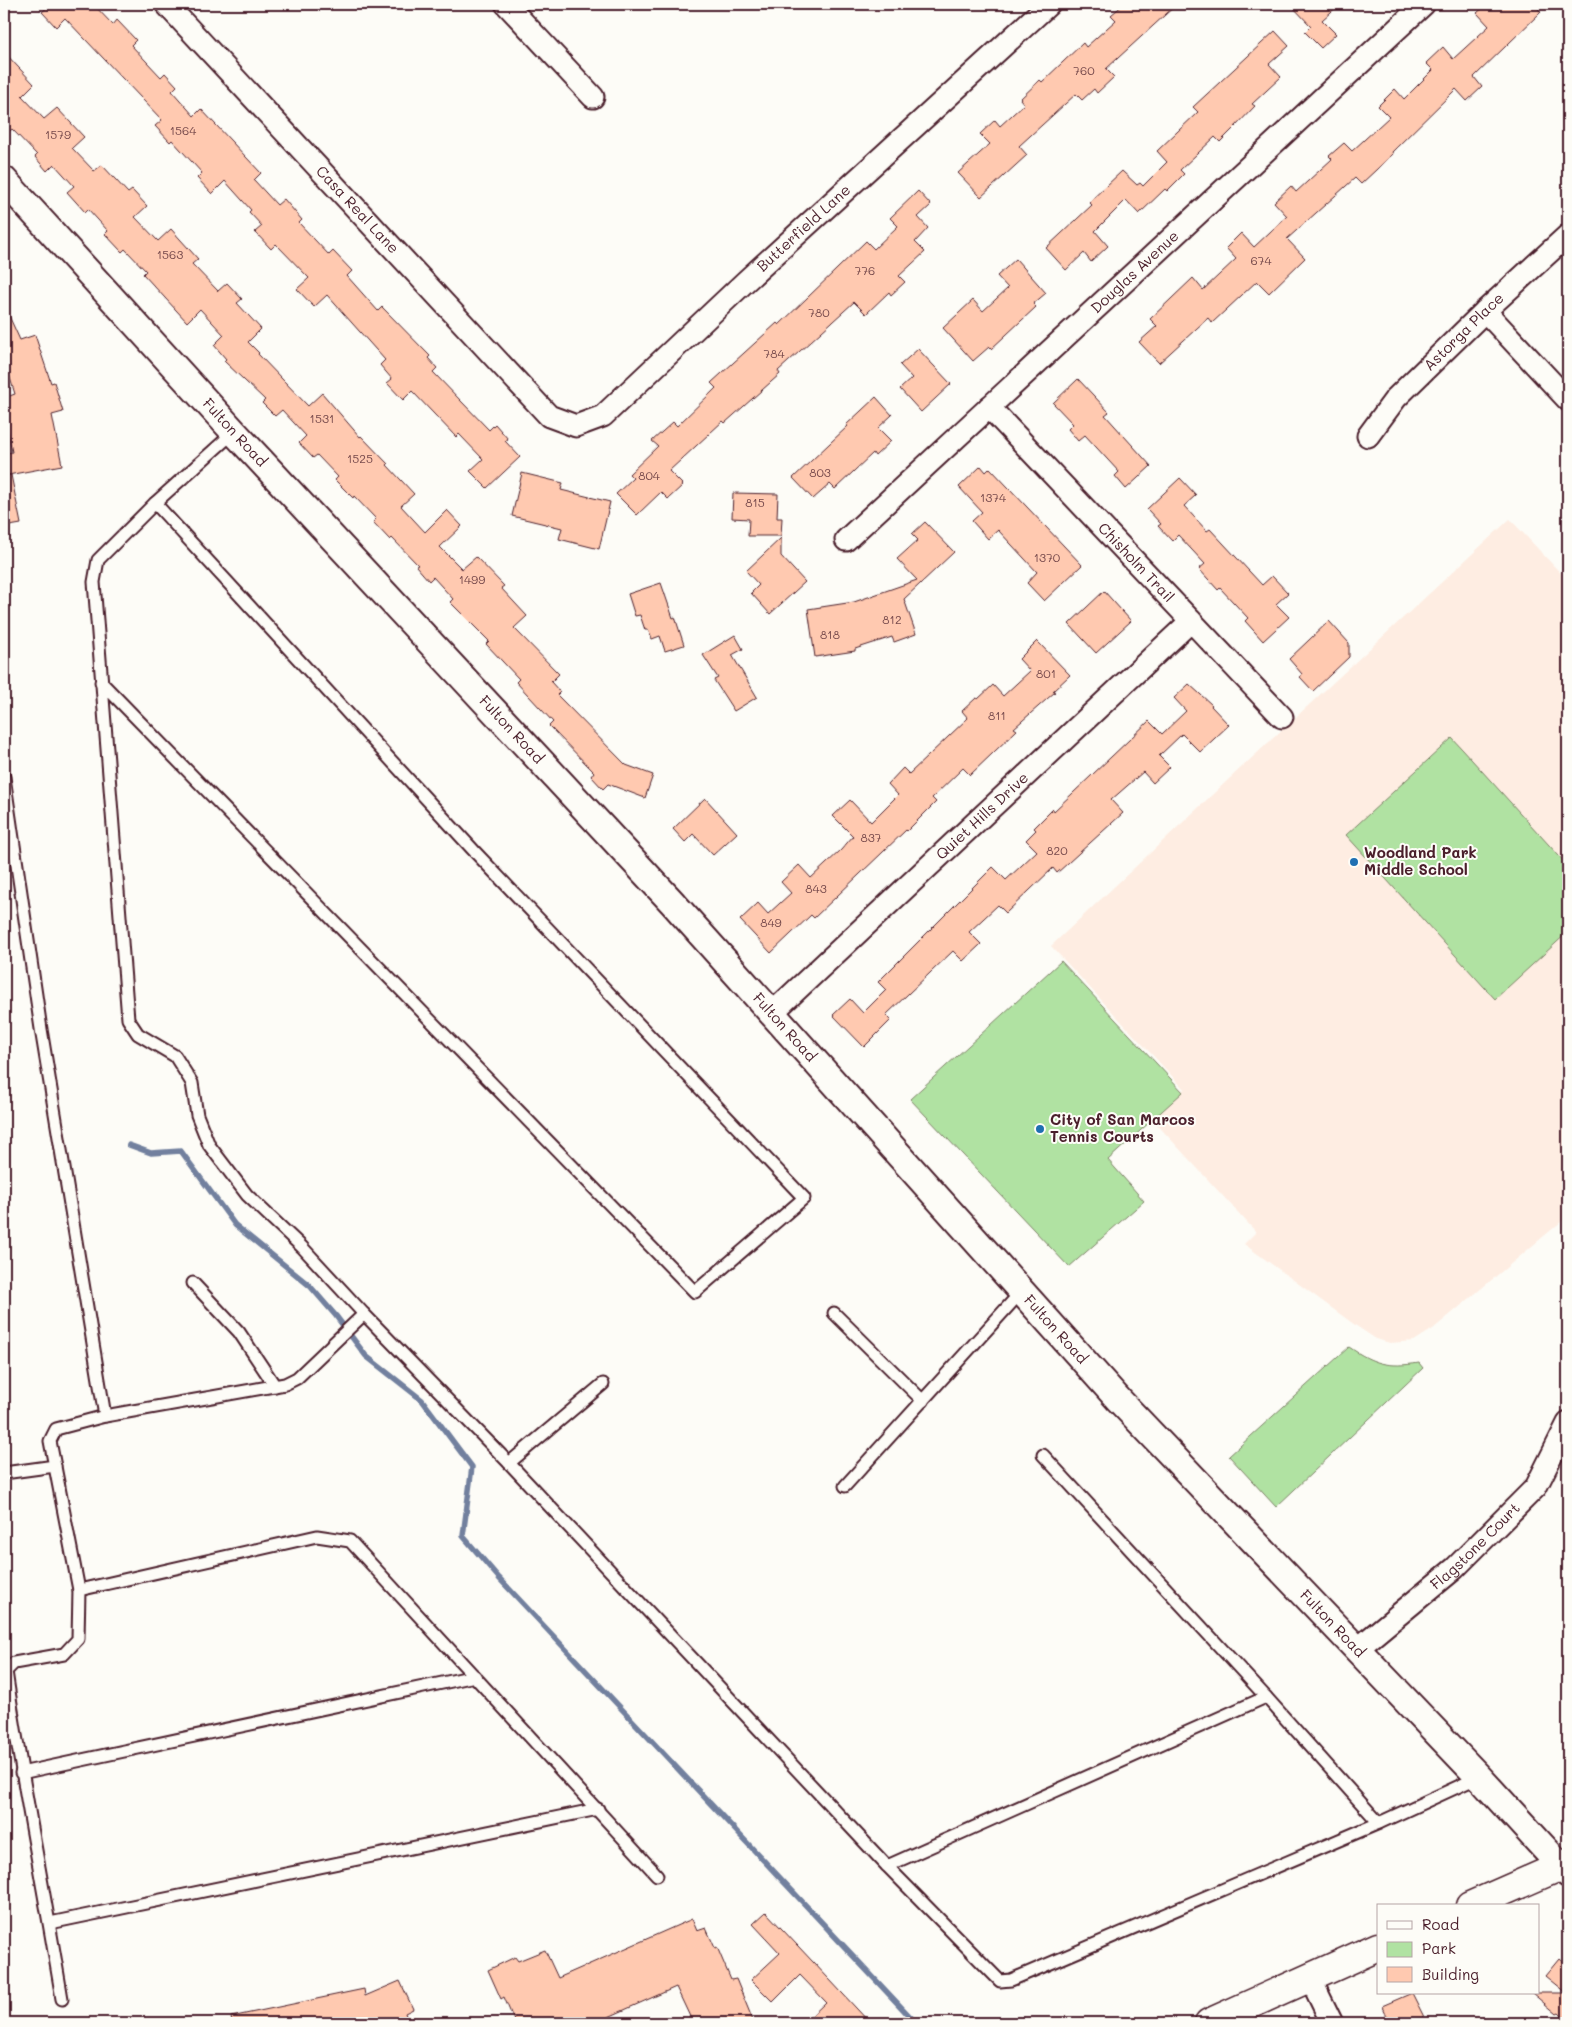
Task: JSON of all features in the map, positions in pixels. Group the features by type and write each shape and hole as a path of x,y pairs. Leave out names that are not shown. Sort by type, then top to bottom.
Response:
{"main road":[{"path":"1475,1904 1566,1868"},
{"path":"1209,2023 1377,1947"}],"street":[{"name":"Casa Real Lane","path":"166,4 549,416"},
{"path":"506,4 593,97"},
{"name":"Butterfield Lane","path":"549,416 576,426 603,416 754,274 1049,4"},
{"name":"Douglas Avenue","path":"846,540 1424,4"},
{"name":"Fulton Road","path":"4,180 234,432 672,902 1119,1400 1566,1868"},
{"name":"Astorga Place","path":"1368,436 1396,398 1568,235"},
{"path":"1486,311 1568,400"},
{"name":"Chisholm Trail","path":"989,407 1282,716"},
{"name":"Quiet Hills Drive","path":"772,1013 1191,621"},
{"name":"Flagstone Court","path":"1356,1650 1455,1568 1536,1487 1568,1423"},
{"path":"1310,1978 1332,2023"}],"lane":[{"path":"234,432 155,503 98,560 94,582 128,1019 138,1034 175,1056 192,1083 197,1115 209,1145 247,1195 302,1247 364,1314 510,1463 887,1866 1000,1981 1012,1980 1379,1823 1479,1777"},
{"path":"101,682 694,1292 804,1198 476,852 155,503"},
{"path":"4,777 43,1038 105,1416"},
{"path":"193,1283 239,1332 275,1386"},
{"path":"845,1486 1022,1292"},
{"path":"834,1313 923,1401"},
{"path":"62,1999 50,1923 21,1773 6,1672 14,1663 64,1654 78,1639 79,1590 50,1441 56,1429 105,1416 285,1384 296,1378 364,1314"},
{"path":"510,1463 603,1384"},
{"path":"1043,1455 1266,1697 1379,1823"},
{"path":"4,1473 55,1466"},
{"path":"79,1590 318,1536 350,1541 658,1874"},
{"path":"21,1773 475,1676"},
{"path":"887,1866 1266,1697"},
{"path":"50,1923 598,1809"}],"shaded area":[{"name":"Woodland Park Middle School","path":"1510,519 1568,581 1568,1216 1433,1329 1414,1341 1390,1343 1376,1339 1355,1325 1244,1244 1256,1232 1152,1119 1184,1089 1051,946"}],"green space":[{"path":"1452,738 1568,866 1568,932 1495,999 1346,835"},
{"name":"City of San Marcos Tennis Courts","path":"1061,961 1183,1092 1108,1160 1144,1201 1069,1267 910,1099"},
{"path":"1349,1347 1374,1361 1390,1365 1419,1363 1423,1368 1276,1507 1229,1456"}],"building":[{"path":"51,4 93,4 113,25 117,20 136,40 131,45 161,77 165,73 177,86 172,91 194,116 201,109 261,173 254,180 277,205 284,199 302,220 299,223 329,255 333,251 352,271 347,276 378,311 382,307 430,356 428,358 437,368 433,372 489,430 495,424 508,439 505,441 520,457 487,488 470,471 483,459 459,434 456,437 412,391 403,400 387,383 392,379 380,365 385,360 327,295 314,307 297,289 309,278 276,244 271,249 255,232 262,226 249,212 251,210 225,181 212,194 197,178 202,173 172,140 170,142 155,126 162,120 65,18 56,27 42,12"},
{"path":"1124,4 1177,4 1106,69 1114,77 1097,93 1094,89 1082,100 1076,94 1019,146 1027,155 981,197 958,173 990,144 980,134 995,120 1000,126 1024,104 1020,99 1040,80 1042,82 1083,43 1086,47 1116,20 1111,15"},
{"path":"1290,4 1340,4 1322,20 1336,34 1321,48 1305,32 1311,26"},
{"path":"1487,4 1533,4 1541,12 1474,77 1482,87 1467,101 1456,89 1361,184 1355,178 1287,239 1305,258 1269,293 1257,281 1212,323 1208,318 1159,363 1139,342 1157,326 1150,319 1193,278 1203,290 1236,259 1226,248 1241,233 1254,247 1287,216 1274,202 1291,186 1296,192 1332,159 1329,156 1344,143 1352,151 1389,117 1378,106 1395,89 1404,99 1433,70 1426,63 1443,47 1453,59 1489,26 1477,13"},
{"path":"1275,31 1289,46 1269,64 1281,77 1252,104 1255,106 1220,142 1215,137 1180,170 1184,174 1139,214 1126,200 1095,231 1108,246 1091,262 1084,253 1066,270 1046,248 1092,205 1089,202 1122,171 1137,185 1140,183 1143,186 1167,162 1157,151 1198,112 1193,107"},
{"path":"4,52 34,84 22,96 44,119 57,108 84,137 72,148 94,171 102,165 128,193 132,190 147,206 135,217 158,241 171,229 198,259 192,264 218,291 227,283 242,299 237,303 261,329 248,342 258,354 308,406 322,393 360,437 388,464 414,494 401,506 425,532 447,510 462,526 440,547 462,569 476,557 504,586 501,588 527,616 514,628 559,674 551,682 560,692 557,695 626,765 653,775 645,798 608,784 603,789 591,776 594,772 549,726 553,722 516,682 519,679 486,644 489,641 450,602 453,599 433,577 429,581 416,566 418,565 392,538 390,540 373,522 376,519 354,496 353,498 335,480 338,477 317,455 313,458 299,443 306,436 282,410 275,416 262,403 265,400 224,361 226,359 214,345 224,335 200,309 187,322 143,274 146,271 125,249 122,252 105,234 108,231 88,209 85,212 67,192 74,186 54,164 47,171 35,157 37,155 12,129 4,136"},
{"path":"918,191 931,205 918,217 928,228 915,242 925,252 899,276 905,282 891,295 889,292 866,314 854,302 778,371 780,374 725,423 723,421 669,471 683,485 668,499 661,492 637,515 616,494 633,478 629,474 658,446 652,441 673,422 677,426 716,388 711,383 777,323 779,325 866,241 874,249 898,226 890,218"},
{"path":"1016,259 1046,293 1033,304 1036,307 991,349 989,347 973,361 943,328 973,300 983,311 1008,288 997,276"},
{"path":"4,305 20,340 35,335 51,383 54,382 63,412 52,415 62,465 8,475 11,475 21,524 4,527 4,454 12,452 4,413 4,398 15,394 4,359"},
{"path":"918,349 951,384 921,412 900,389 912,378 900,365"},
{"path":"1078,379 1109,412 1105,415 1151,466 1126,489 1115,476 1119,472 1085,435 1078,441 1068,429 1073,424 1053,403"},
{"path":"876,397 892,415 878,428 891,441 875,456 873,453 835,489 830,484 813,499 793,478"},
{"path":"981,466 986,472 990,468 1082,565 1044,601 1027,583 1037,572 998,530 988,539 972,521 982,512 959,487"},
{"path":"522,473 563,483 561,490 610,502 599,549 559,539 562,528 512,516"},
{"path":"1180,478 1196,495 1184,506 1207,531 1210,529 1262,585 1272,576 1288,593 1276,604 1289,617 1263,641 1245,621 1248,618 1199,569 1205,564 1178,535 1172,541 1158,526 1161,524 1147,509"},
{"path":"733,493 778,494 777,518 782,518 781,536 748,536 749,519 732,518"},
{"path":"925,522 954,552 904,599 916,634 894,642 892,637 855,649 855,651 815,657 808,609 854,602 917,580 897,559 918,540 912,534"},
{"path":"781,538 781,556 805,582 770,614 751,593 759,585 746,571"},
{"path":"661,583 684,645 665,651 660,636 652,639 648,630 645,630 640,615 635,616 628,594"},
{"path":"1104,591 1131,621 1096,653 1069,624"},
{"path":"1329,621 1349,643 1349,657 1313,691 1300,677 1302,674 1289,659"},
{"path":"735,635 743,649 732,655 757,697 734,711 714,680 718,678 703,655"},
{"path":"1037,641 1070,675 1053,691 1055,692 1014,728 1017,730 970,775 963,768 932,798 936,802 907,831 814,918 811,915 771,953 740,920 758,903 768,914 791,893 781,882 799,865 811,878 841,850 853,836 833,816 850,800 871,822 898,795 888,784 903,768 909,774 968,718 962,711 993,685 1003,696 1030,671 1019,659"},
{"path":"1189,684 1212,705 1229,725 1200,752 1182,734 1159,756 1170,767 1153,783 1143,772 1111,800 1123,813 1057,873 1053,868 1006,913 998,905 969,932 981,944 963,961 953,951 886,1015 891,1020 864,1047 833,1015 850,999 863,1013 886,990 878,982 993,867 1006,880 1037,851 1026,840 1036,830 1034,828 1053,809 1054,811 1149,721 1162,734 1186,711 1174,698"},
{"path":"705,798 737,833 713,855 693,834 685,842 673,829"},
{"path":"766,1912 870,2023 804,2023 826,2002 800,1975 773,2002 751,1980 780,1953 753,1924"},
{"path":"692,1919 697,1931 706,1928 715,1948 717,1947 731,1980 736,1979 754,2023 693,2023 676,1987 595,2023 515,2023 504,1997 501,1999 488,1970 515,1957 518,1961 545,1950 558,1978"},
{"path":"1559,1959 1568,1967 1568,2021 1533,1994 1566,1993 1545,1976"},
{"path":"400,1981 413,2009 405,2013 409,2023 232,2023 231,2017 364,1989 365,1996"},
{"path":"1412,1994 1427,2023 1390,2023 1382,2006"}],"waterway":[{"path":"129,1145 151,1153 181,1151 235,1225 310,1286 336,1316 366,1356 422,1400 472,1467 463,1536 499,1578 916,2023"}],"place":[{"name":"Woodland Park Middle School","path":"1354,862"},
{"name":"City of San Marcos Tennis Courts","path":"1040,1129"}]}
